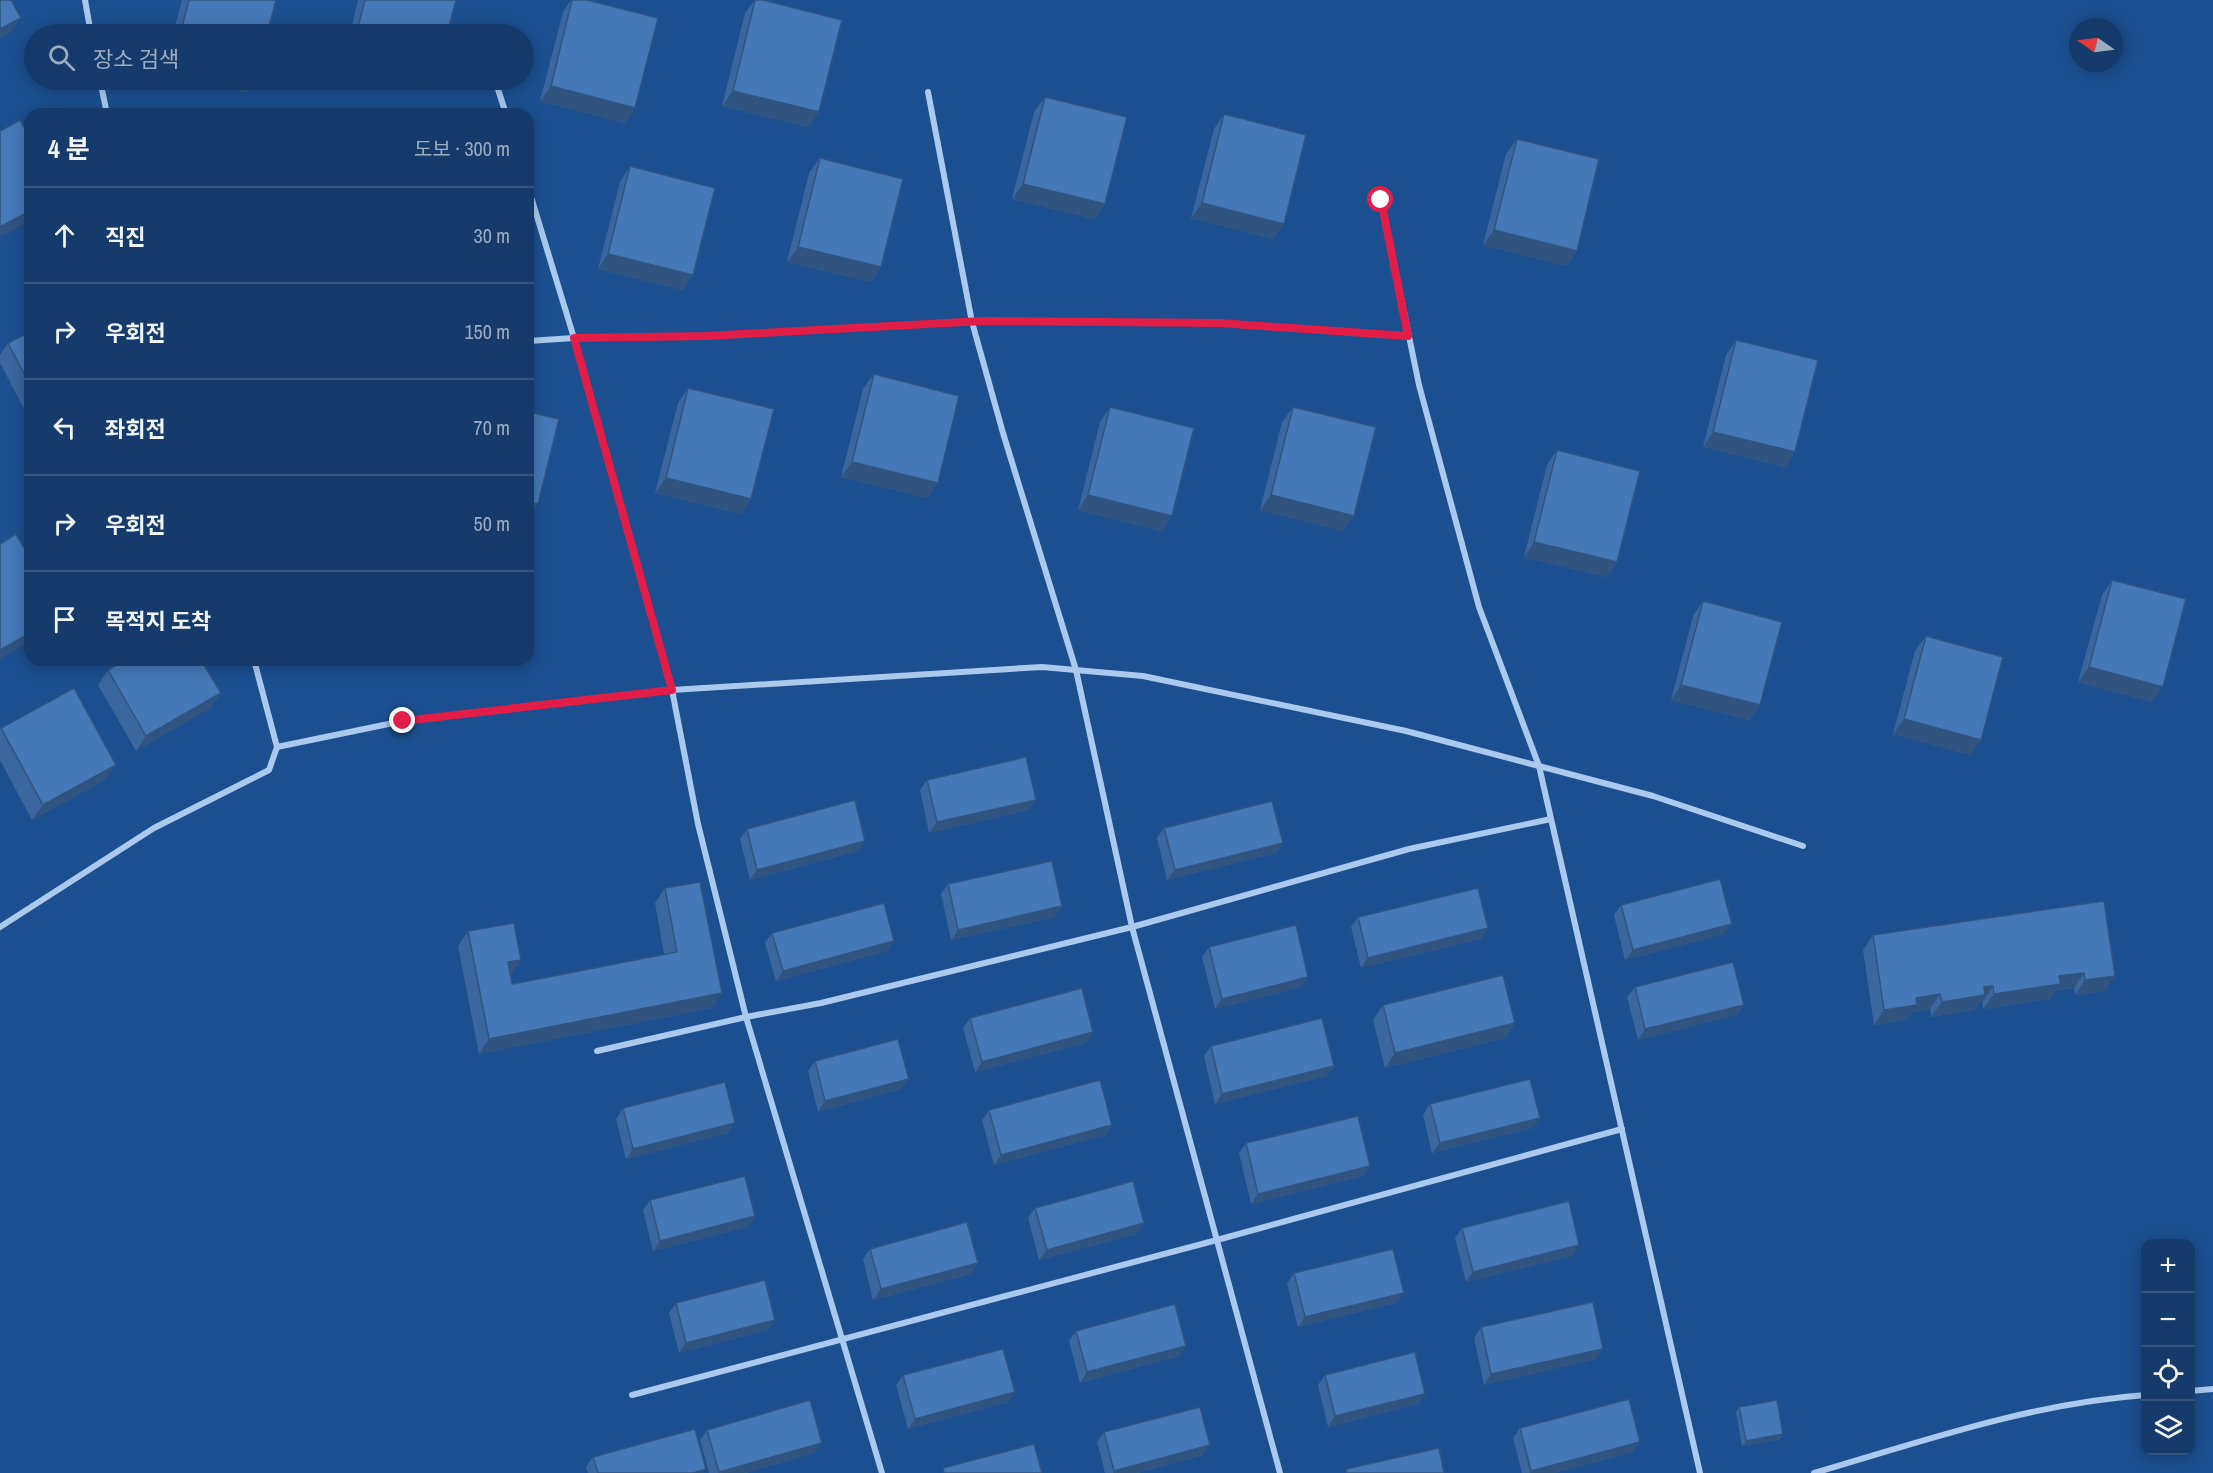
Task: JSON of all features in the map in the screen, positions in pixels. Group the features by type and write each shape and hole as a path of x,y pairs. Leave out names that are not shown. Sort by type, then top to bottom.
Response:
{"street":[{"path":"85,0 89,24"},
{"path":"102,90 106,108"},
{"path":"498,90 504,108"},
{"path":"928,92 972,322 1003,433 1076,670 1132,927 1280,1473"},
{"path":"1381,200 1419,385 1479,607 1539,766 1701,1473"},
{"path":"534,207 574,338 672,690 698,824 746,1017 882,1473"},
{"path":"534,341 706,336 972,322 1219,323 1408,336"},
{"path":"0,927 154,828 269,770 277,747 256,666"},
{"path":"277,747 403,721 672,690 1030,667 1143,676 1406,730 1653,796 1803,846"},
{"path":"597,1051 746,1017 821,1003 1132,927 1410,849 1551,819"},
{"path":"632,1395 1622,1130"},
{"path":"2195,1391 2213,1389"},
{"path":"1814,1473 2014,1415 2109,1397 2141,1395"}],"building":[{"path":"0,0 11,0 21,18 0,29"},
{"path":"189,0 276,0 270,24 183,24"},
{"path":"365,0 456,0 450,24 359,24"},
{"path":"572,0 587,0 658,18 635,108 551,86"},
{"path":"755,0 842,20 819,112 733,91"},
{"path":"1045,97 1127,117 1105,204 1023,184"},
{"path":"1224,114 1306,135 1284,224 1202,203"},
{"path":"20,120 24,128 24,214 0,227 0,131"},
{"path":"1517,139 1599,159 1577,251 1494,230"},
{"path":"820,158 903,179 881,267 798,247"},
{"path":"630,166 715,188 693,275 608,254"},
{"path":"24,335 24,374 8,343"},
{"path":"1736,340 1818,360 1795,452 1713,432"},
{"path":"874,374 959,396 938,483 852,462"},
{"path":"688,388 774,409 751,499 666,478"},
{"path":"1110,407 1194,428 1172,516 1088,495"},
{"path":"1293,407 1376,427 1354,516 1271,495"},
{"path":"534,413 559,419 538,504 534,503"},
{"path":"1557,450 1640,471 1617,562 1534,542"},
{"path":"16,534 24,548 24,636 0,650 0,544"},
{"path":"2112,580 2186,599 2163,687 2089,667"},
{"path":"1703,601 1782,622 1760,705 1681,685"},
{"path":"1926,636 2003,657 1981,740 1904,719"},
{"path":"114,666 205,666 221,693 146,736 108,670"},
{"path":"74,688 116,765 43,805 1,728"},
{"path":"1026,757 1036,800 937,822 927,780"},
{"path":"855,800 865,841 757,870 747,829"},
{"path":"1272,801 1283,843 1175,870 1164,828"},
{"path":"1052,861 1062,906 958,930 948,884"},
{"path":"1720,879 1732,924 1633,950 1621,905"},
{"path":"700,882 722,993 489,1039 468,931 514,923 521,960 508,962 512,984 677,952 665,888"},
{"path":"1478,888 1488,928 1368,958 1358,917"},
{"path":"2104,901 2115,976 2085,980 2084,973 2059,976 2061,984 1994,994 1993,986 1984,987 1985,995 1942,1002 1940,994 1916,998 1917,1005 1884,1010 1873,935"},
{"path":"884,903 894,941 783,971 772,933"},
{"path":"1296,925 1308,977 1222,999 1209,947"},
{"path":"1733,962 1744,1005 1645,1029 1635,987"},
{"path":"1503,975 1515,1023 1395,1053 1383,1005"},
{"path":"1082,988 1093,1032 982,1062 970,1018"},
{"path":"1322,1018 1334,1066 1222,1094 1211,1046"},
{"path":"898,1039 909,1079 825,1101 815,1061"},
{"path":"1530,1079 1540,1118 1440,1143 1430,1104"},
{"path":"1100,1080 1112,1125 1001,1155 989,1110"},
{"path":"725,1082 735,1123 633,1149 623,1108"},
{"path":"1358,1116 1370,1166 1258,1194 1246,1143"},
{"path":"745,1176 755,1216 660,1241 650,1200"},
{"path":"1133,1181 1144,1223 1047,1250 1035,1208"},
{"path":"1569,1201 1579,1245 1473,1272 1462,1228"},
{"path":"967,1222 978,1263 881,1289 870,1249"},
{"path":"1393,1249 1404,1293 1305,1317 1294,1273"},
{"path":"765,1280 775,1320 686,1343 676,1303"},
{"path":"1593,1302 1603,1349 1491,1374 1481,1327"},
{"path":"1175,1304 1186,1346 1087,1372 1076,1331"},
{"path":"1003,1349 1015,1392 915,1419 903,1375"},
{"path":"1415,1352 1425,1394 1335,1416 1325,1375"},
{"path":"1629,1399 1640,1442 1531,1471 1520,1428"},
{"path":"810,1400 822,1443 719,1472 707,1430"},
{"path":"1777,1400 1783,1434 1746,1441 1739,1407"},
{"path":"1200,1407 1210,1445 1114,1471 1104,1432"},
{"path":"695,1429 706,1469 693,1473 598,1473 593,1457"},
{"path":"1034,1444 1042,1473 944,1473 943,1468"},
{"path":"1439,1448 1444,1473 1347,1473 1346,1469"}],"route":[{"path":"403,721 672,690 574,338 706,336 983,321 1219,323 1408,336 1381,200"}]}
